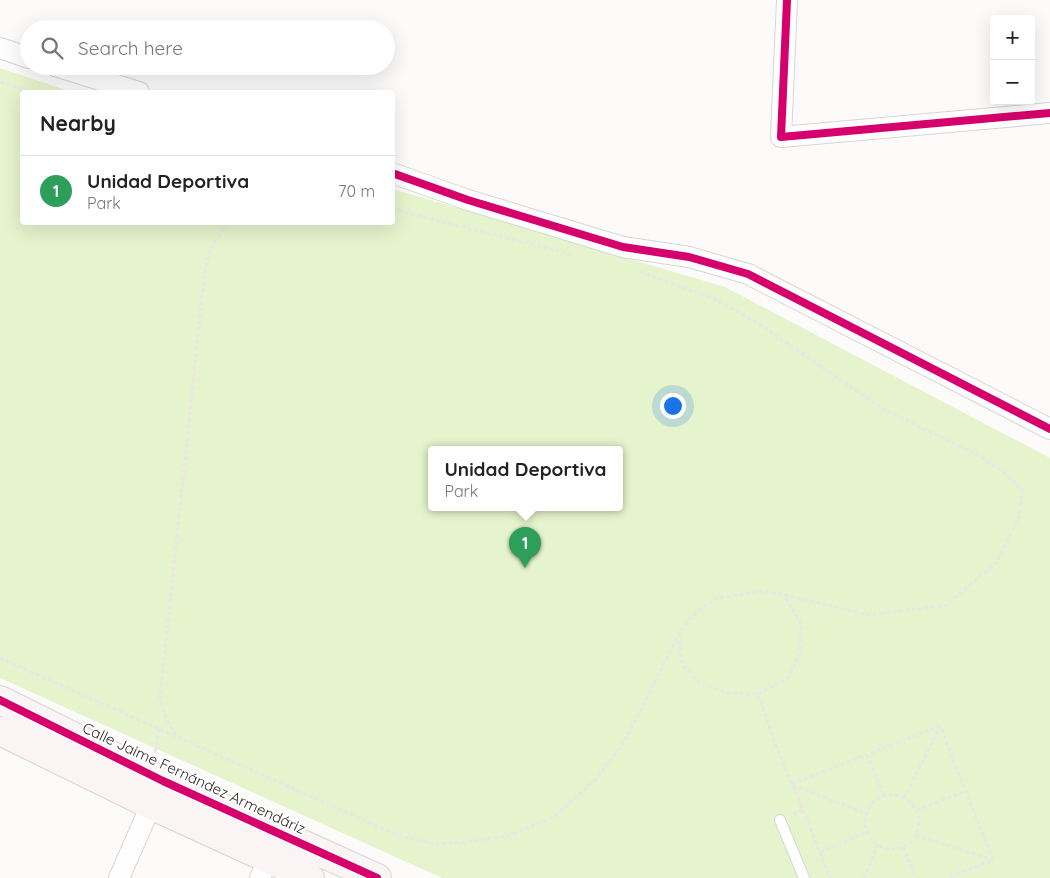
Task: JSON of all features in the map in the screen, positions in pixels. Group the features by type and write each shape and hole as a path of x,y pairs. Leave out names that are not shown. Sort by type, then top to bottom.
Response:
{"street":[{"path":"787,0 781,137 1050,113"},
{"path":"0,48 20,55"},
{"path":"84,75 133,90"},
{"path":"395,174 468,200 623,246 689,257 748,274 1050,429"},
{"name":"Calle Jaime Fernández Armendáriz","path":"0,700 163,781 377,878"},
{"path":"0,732 151,805 264,868 310,878"},
{"path":"119,878 163,781"}],"lane":[{"path":"780,820 804,878"}],"path":[{"path":"0,82 25,90"},
{"path":"395,210 579,256"},
{"path":"176,735 167,723 160,699 205,268 214,242 227,225"},
{"path":"0,658 398,835 434,844 467,842 511,835 554,817 596,778 625,741 679,634 693,615 714,599 761,591 869,615 946,605 996,563 1018,517 1022,490 1005,473 983,458 883,409 766,329 715,299 633,269"},
{"path":"679,634 682,664 700,683 728,693 758,694 788,678 800,654 801,624 784,595"},
{"path":"758,694 830,878"},
{"path":"792,784 940,726"},
{"path":"940,726 993,860"},
{"path":"904,798 940,726"},
{"path":"867,755 884,796"},
{"path":"792,784 866,814"},
{"path":"917,810 966,791"},
{"path":"895,795 904,798 912,803 917,810 919,827 916,836 903,847 895,849 878,845 867,832 866,814 871,806 884,796 895,795"},
{"path":"780,820 803,810"},
{"path":"820,852 867,832"},
{"path":"916,836 993,860"},
{"path":"864,878 878,845"},
{"path":"903,847 916,878"},
{"path":"948,878 993,860"}],"green space":[{"path":"0,68 66,90 20,90 20,225 395,225 395,190 725,287 1050,458 1050,878 442,878 0,678"}],"cycle path":[{"path":"787,0 781,137 1050,113"},
{"path":"395,174 468,200 623,247 689,257 748,274 1050,429"},
{"path":"0,700 163,781 377,878"}],"place":[{"name":"Unidad Deportiva","path":"525,568"}]}
